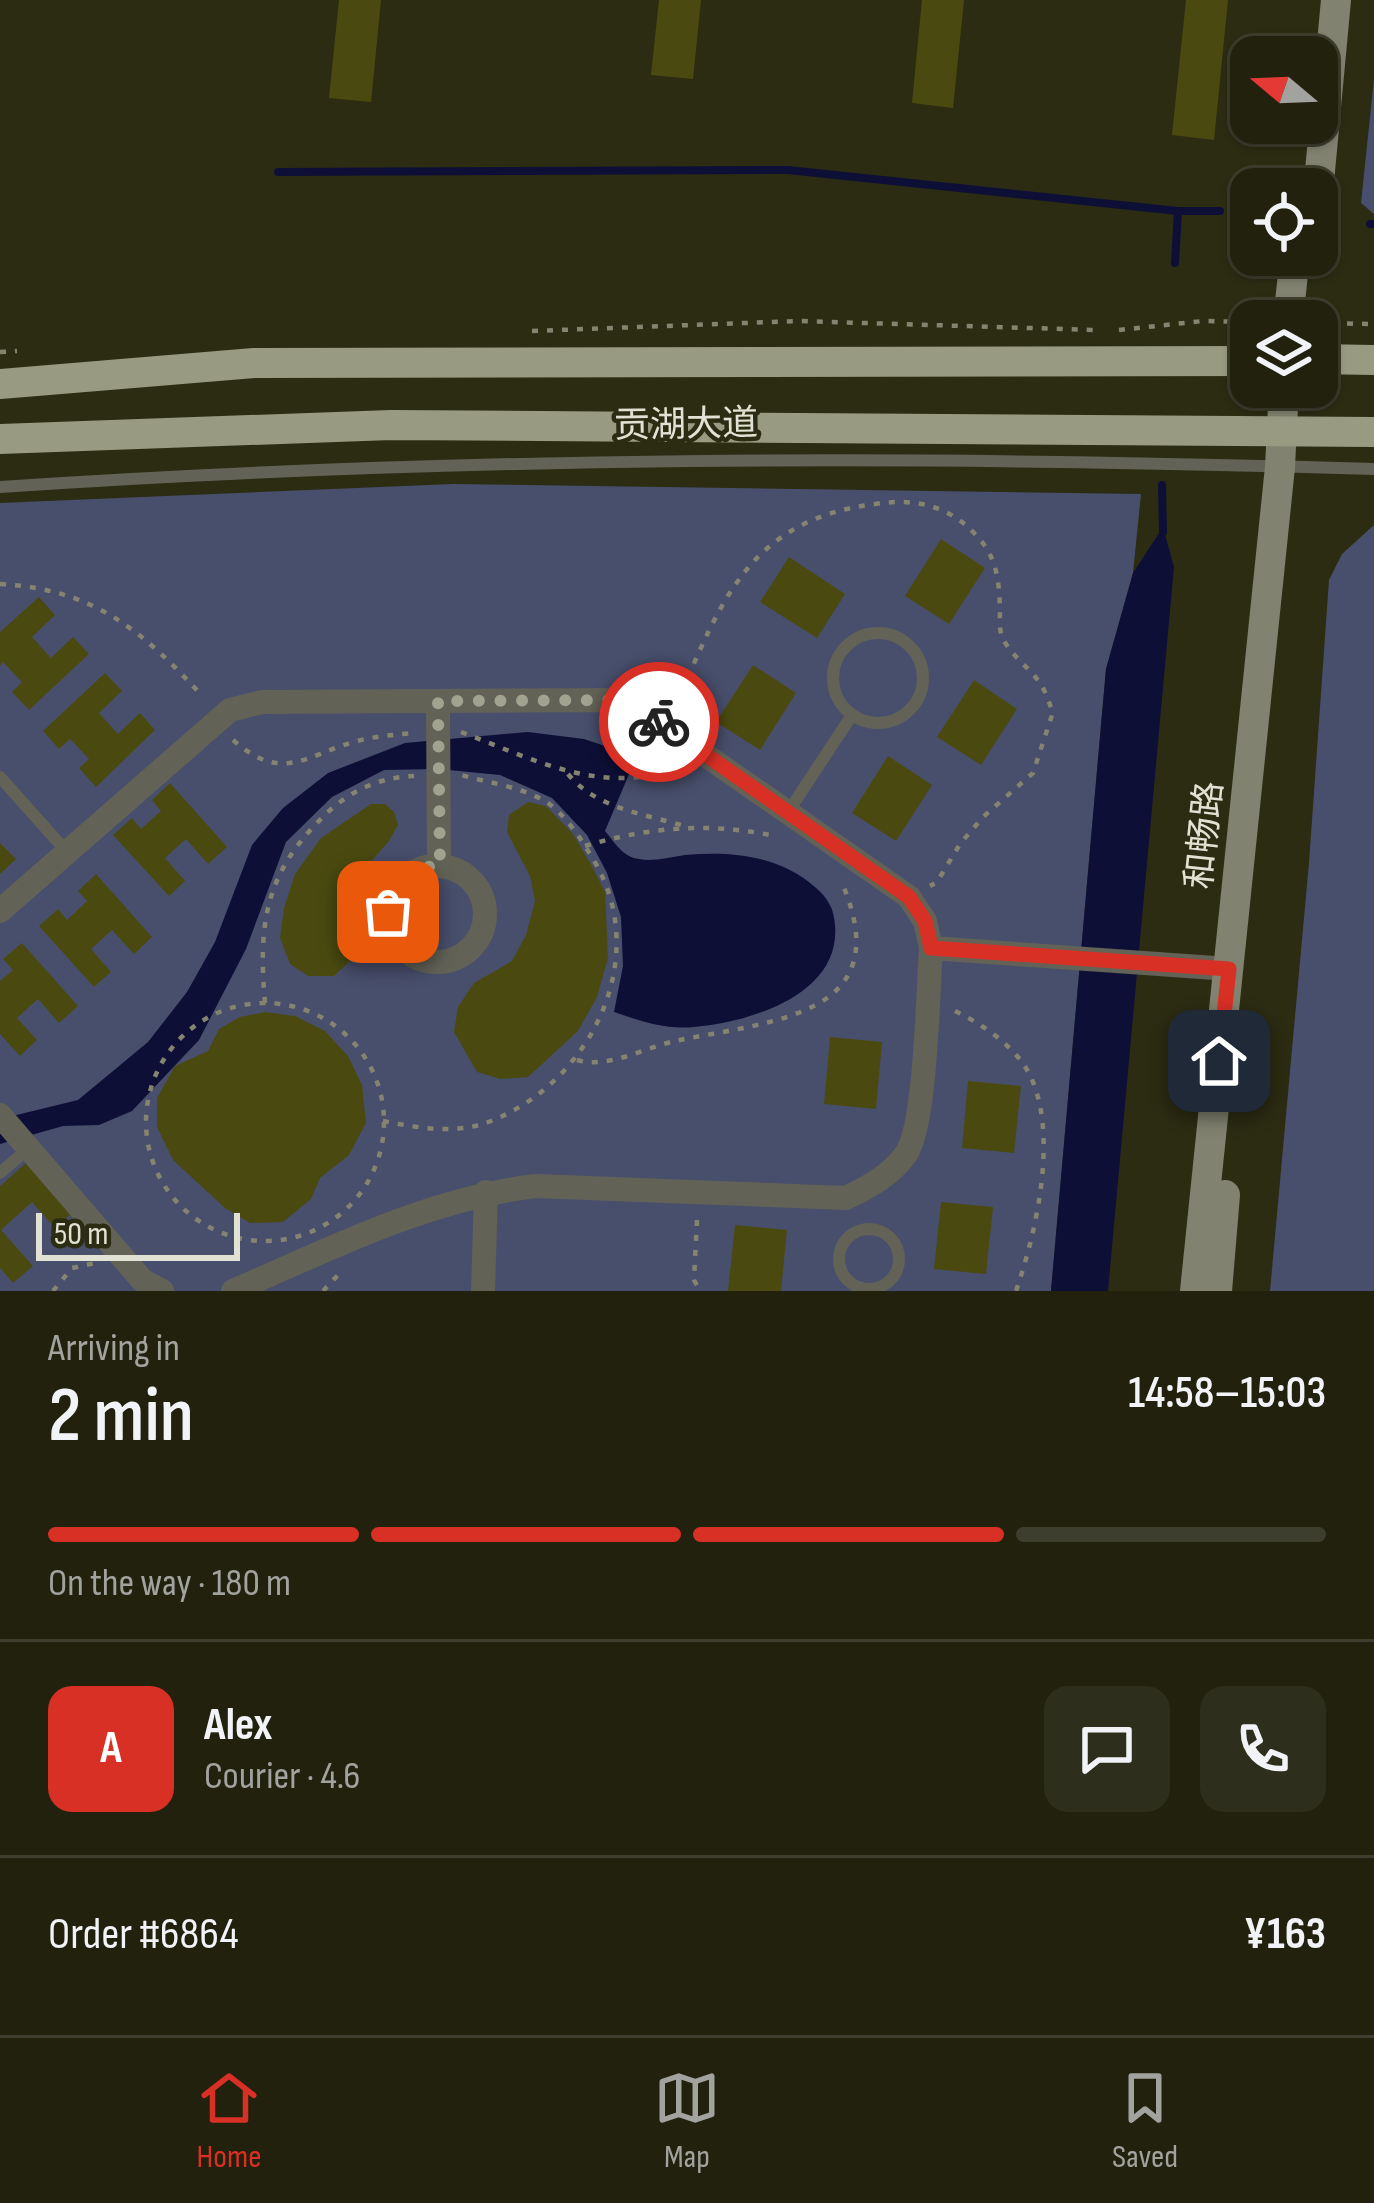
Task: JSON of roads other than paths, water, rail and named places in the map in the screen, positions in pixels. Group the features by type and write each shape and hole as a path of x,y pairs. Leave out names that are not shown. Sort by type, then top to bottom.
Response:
{"main road":[{"path":"1338,359 1374,360"},
{"name":"贡湖大道","path":"0,384 254,363 1230,361"},
{"name":"贡湖大道","path":"0,439 391,425 1374,432"}],"street":[{"path":"1316,36 1320,0"},
{"path":"1320,168 1336,0"},
{"name":"和畅路","path":"1287,408 1291,430"},
{"name":"和畅路","path":"1217,1291 1291,430 1297,408"},
{"name":"和畅路","path":"1195,1291 1288,466"},
{"path":"0,910 230,710 262,702 618,700 666,727 909,897 925,921 931,948 916,1123 908,1151 878,1182 846,1198 535,1186 485,1192 441,1204 233,1291"},
{"path":"438,701 440,865"},
{"path":"440,865 469,876 485,905 485,922 469,951 438,963 406,952 390,927 388,912 399,883 410,873 440,865"},
{"path":"931,948 1229,969"},
{"path":"0,1115 142,1280 162,1291"},
{"path":"483,1291 485,1192"}],"lane":[{"name":"贡湖大道","path":"0,487 173,476 708,460 1374,469"},
{"path":"871,634 900,638 911,647 923,674 917,702 895,720 880,723 852,715 842,705 833,676 844,648 871,634"},
{"path":"788,812 852,715"},
{"path":"0,777 67,852"},
{"path":"0,1173 28,1149"},
{"path":"846,1198 858,1230"},
{"path":"879,1229 899,1250 898,1270 877,1289 849,1282 839,1264 843,1244 858,1230 879,1229"}],"waterway":[{"path":"278,172 788,170 1178,211 1220,211"},
{"path":"1175,263 1178,211"},
{"path":"1162,485 1163,532"}]}
